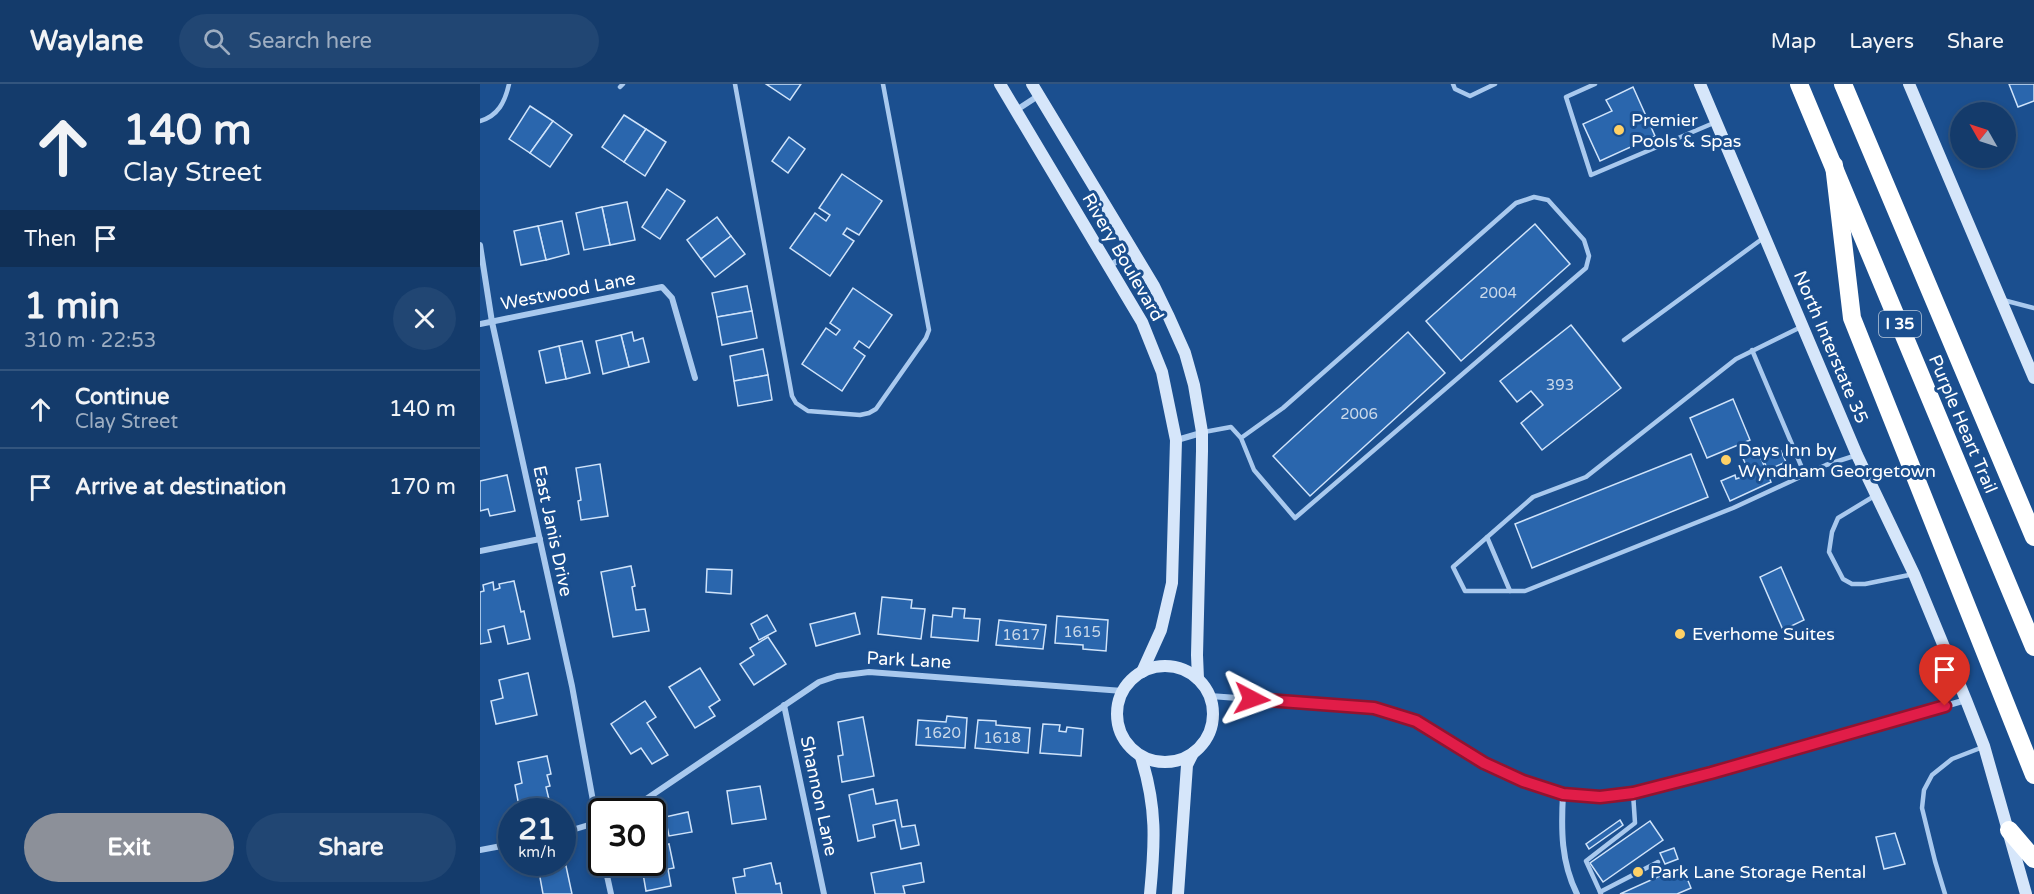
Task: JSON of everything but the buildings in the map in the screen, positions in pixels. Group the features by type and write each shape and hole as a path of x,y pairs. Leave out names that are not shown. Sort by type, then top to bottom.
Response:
{"highway":[{"name":"Purple Heart Trail","path":"1799,84 2034,647"},
{"name":"Purple Heart Trail","path":"1843,84 2034,537"},
{"path":"1834,165 1852,318 2034,775"},
{"path":"2009,830 2034,859"}],"street":[{"name":"Rivery Boulevard","path":"1000,84 1142,322 1161,372 1176,440 1172,583 1161,630 1142,672"},
{"name":"Rivery Boulevard","path":"1032,84 1154,286 1185,353 1194,385 1202,432 1198,679"},
{"name":"North Interstate 35","path":"1700,84 1857,455 1914,574 1966,700 1984,746 2026,894"},
{"path":"1909,84 2034,378"},
{"path":"1015,111 1038,96"},
{"name":"East Janis Drive","path":"480,245 492,322 594,798"},
{"path":"1108,267 1132,251"},
{"name":"Westwood Lane","path":"480,324 662,287 672,298 695,378"},
{"path":"1176,440 1202,432"},
{"path":"480,551 540,539"},
{"path":"1141,757 1165,762 1184,758 1203,744 1213,719 1213,706 1210,696 1198,679 1186,670 1165,666 1142,672 1131,680 1123,691 1118,708 1120,729 1125,741 1141,757 1153,805 1154,854 1150,894"},
{"name":"Park Lane","path":"648,798 819,682 844,674 868,672 1123,691"},
{"path":"1210,696 1374,708 1416,721 1484,763 1523,781 1563,794 1600,797 1633,793 1751,762 1966,700"},
{"name":"Shannon Lane","path":"784,705 824,894"},
{"path":"1178,894 1187,765 1193,753"},
{"path":"1563,794 1561,828 1563,856 1570,881 1577,894"},
{"path":"480,850 498,847"},
{"path":"607,876 610,894"}],"lane":[{"path":"480,121 492,118 505,99 509,84"},
{"path":"735,84 792,396 796,403 808,411 860,415 876,409 926,338 928,330 883,84"},
{"path":"1453,84 1455,89 1470,96 1495,84"},
{"path":"1595,84 1566,97 1591,175 1716,122"},
{"path":"1202,432 1231,427 1241,438 1254,470 1295,518 1586,268 1589,256 1584,240 1548,200 1534,197 1516,204 1283,408 1241,438"},
{"path":"1624,340 1765,237"},
{"path":"2001,299 2034,308"},
{"path":"1803,326 1736,359 1586,477 1533,497 1453,567 1465,591 1525,591 1733,508 1826,465 1857,455"},
{"path":"1752,350 1805,475"},
{"path":"1877,495 1838,518 1832,532 1830,552 1843,579 1852,584 1865,584 1914,574"},
{"path":"1487,537 1510,591"},
{"path":"1946,894 1922,808 1924,790 1932,775 1952,759 1984,746"},
{"path":"1633,793 1635,823 1586,861 1601,893 1658,862"}],"place":[{"name":"Premier Pools & Spas","path":"1619,130"},
{"name":"Days Inn by Wyndham Georgetown","path":"1726,460"},
{"name":"Everhome Suites","path":"1680,634"},
{"name":"Park Lane Storage Rental","path":"1638,872"}],"route":[{"path":"1252,699 1374,708 1416,721 1484,763 1523,781 1563,794 1600,797 1633,793 1711,773 1945,706"}]}
